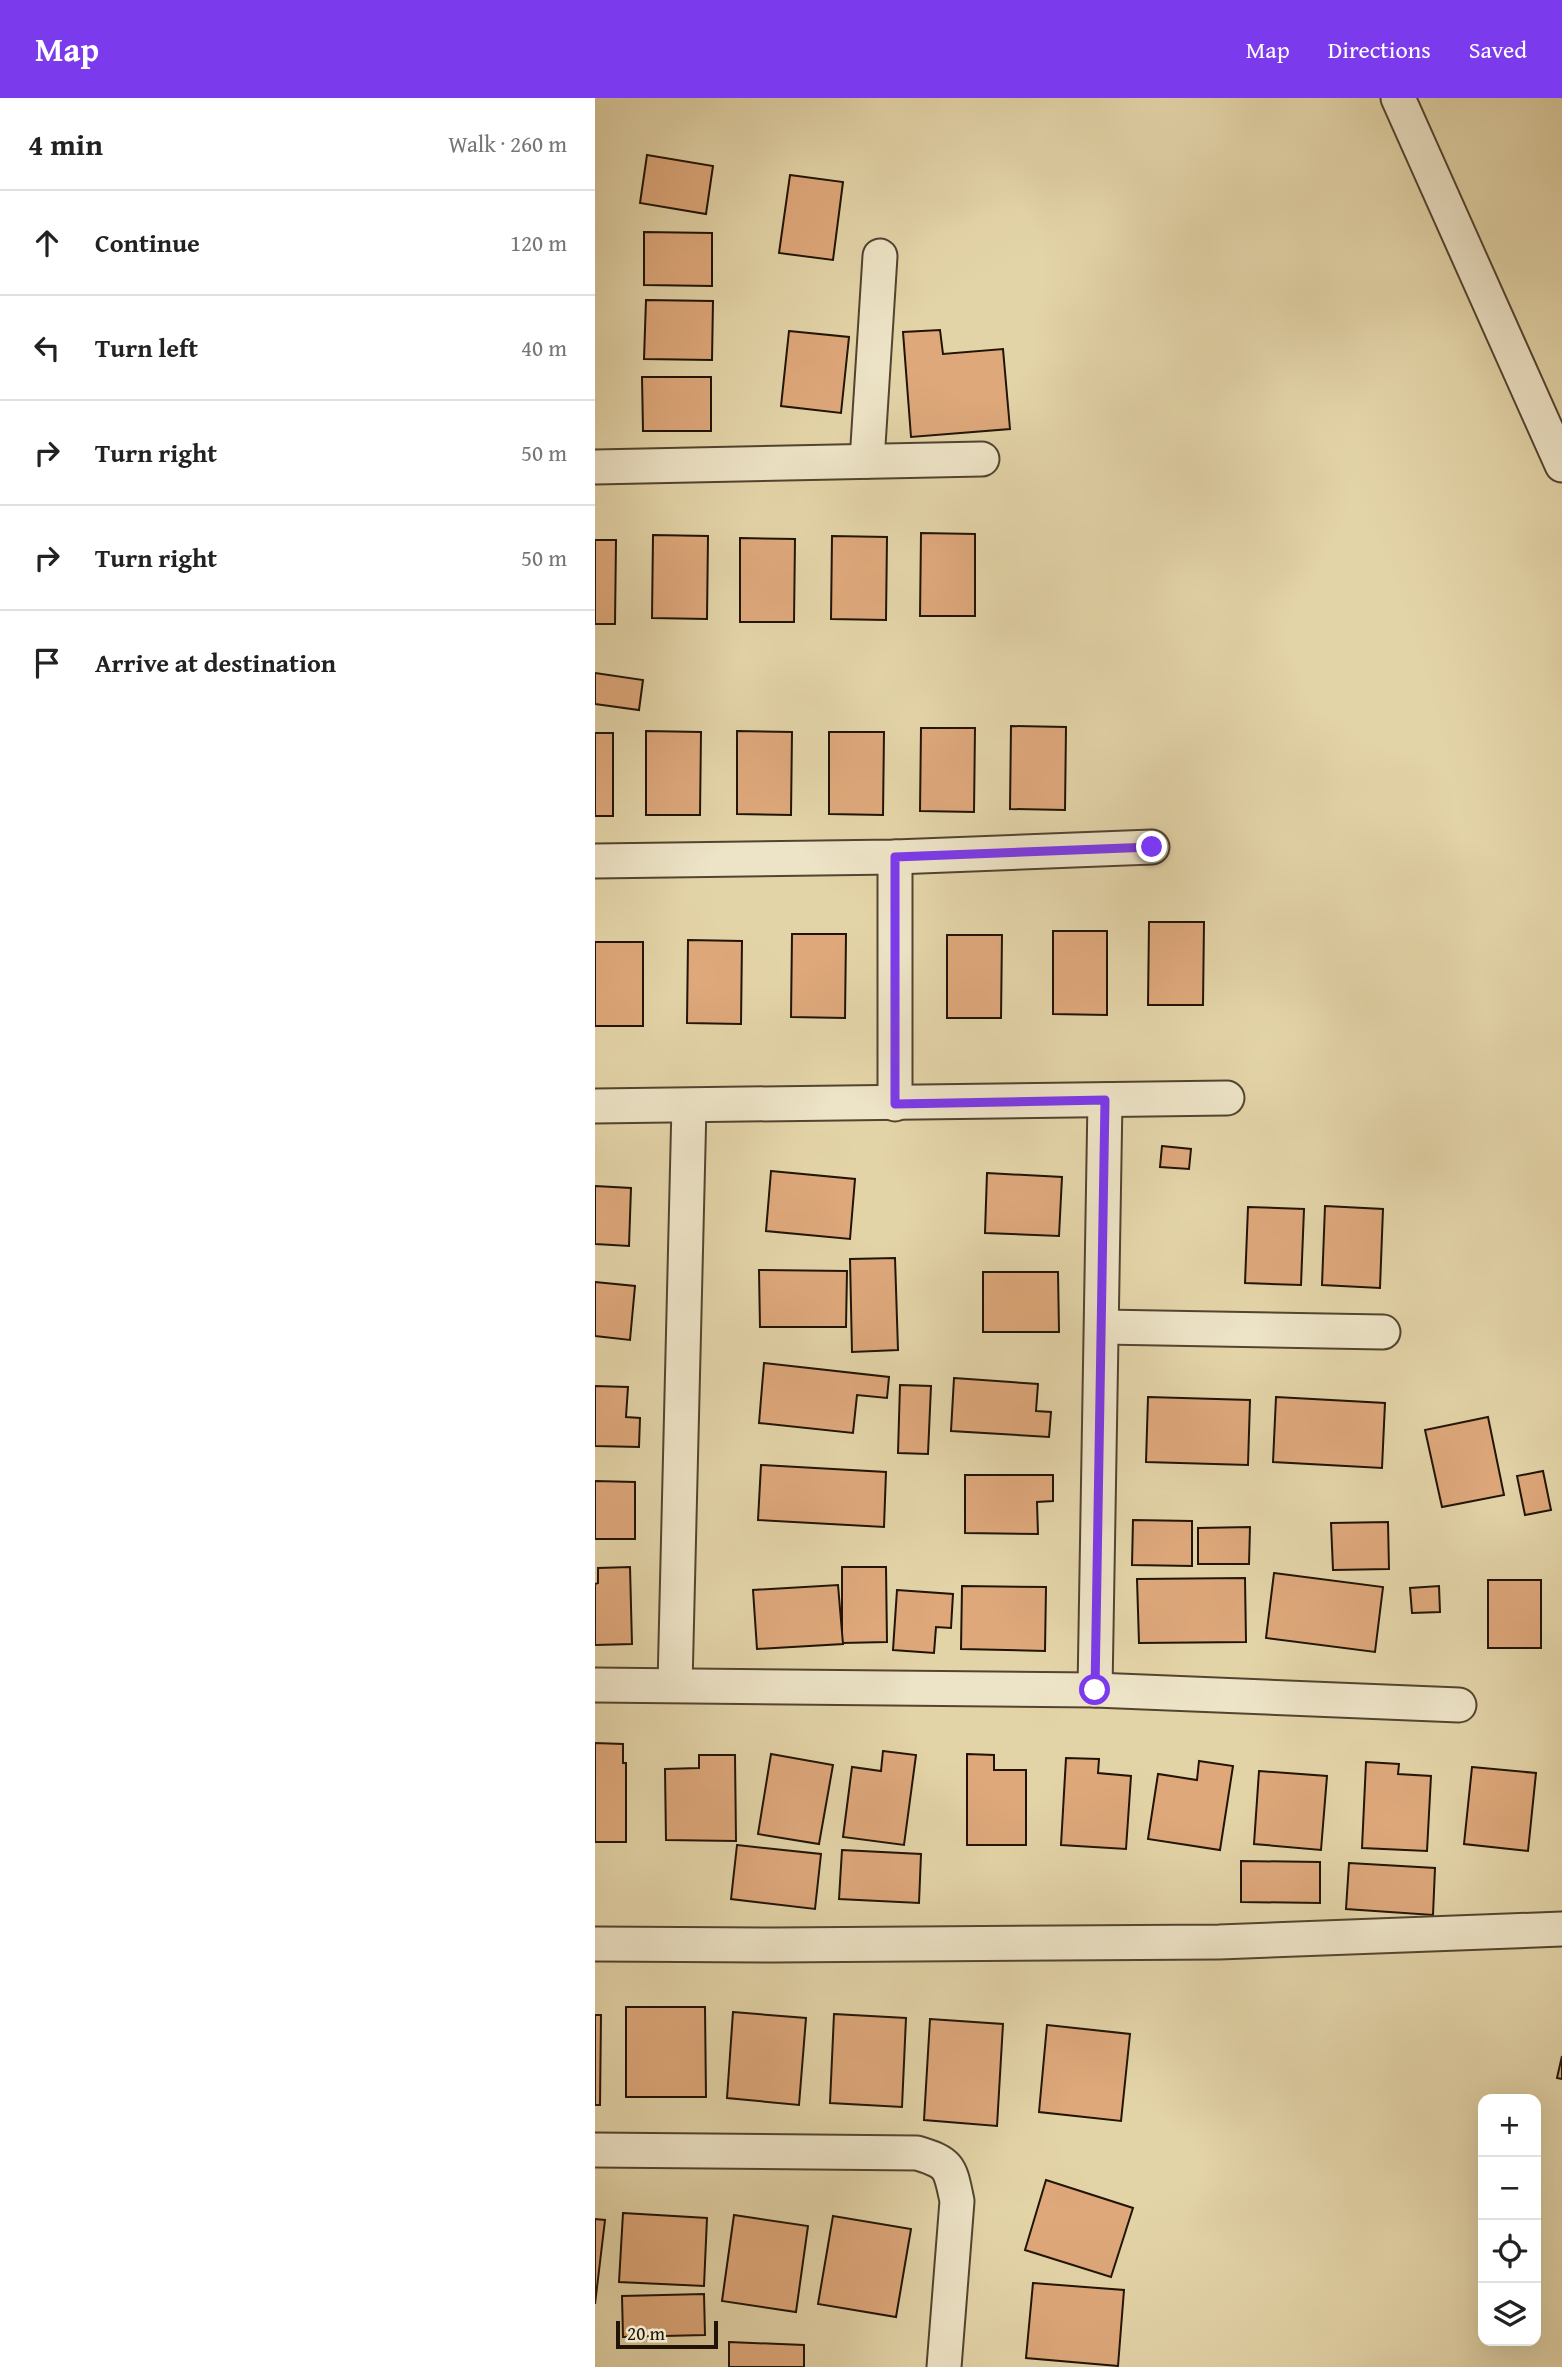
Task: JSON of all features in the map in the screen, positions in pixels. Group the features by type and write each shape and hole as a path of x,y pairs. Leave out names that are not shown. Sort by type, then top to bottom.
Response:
{"street":[{"path":"1398,98 1562,466"},
{"path":"867,461 880,256"},
{"path":"595,467 982,459"},
{"path":"595,861 895,857 1152,847"},
{"path":"895,857 895,1104"},
{"path":"595,1106 1227,1098"},
{"path":"1095,1690 1105,1100"},
{"path":"675,1685 689,1106"},
{"path":"1103,1327 1383,1332"},
{"path":"595,1685 1095,1690 1459,1705"},
{"path":"595,1944 1219,1942 1562,1929"},
{"path":"595,2150 917,2153 940,2160 951,2175 957,2201 944,2367"}],"building":[{"path":"647,155 713,166 706,214 640,203"},
{"path":"790,175 843,182 833,260 779,253"},
{"path":"644,232 712,233 712,286 644,285"},
{"path":"646,300 713,301 712,360 644,359"},
{"path":"940,330 943,354 1003,349 1010,429 911,437 903,332"},
{"path":"789,331 849,337 841,413 781,406"},
{"path":"642,377 711,377 711,431 643,431"},
{"path":"921,533 975,534 975,616 920,616"},
{"path":"653,535 708,536 707,619 652,618"},
{"path":"832,536 887,537 886,620 831,619"},
{"path":"740,538 795,539 794,622 740,622"},
{"path":"595,540 616,540 615,624 595,624"},
{"path":"595,673 643,680 639,710 595,704"},
{"path":"1011,726 1066,727 1065,810 1010,809"},
{"path":"921,728 975,728 974,812 920,811"},
{"path":"646,731 701,732 700,815 646,815"},
{"path":"737,731 792,732 791,815 737,814"},
{"path":"829,732 884,732 883,815 829,814"},
{"path":"595,733 613,733 613,816 595,816"},
{"path":"1149,922 1204,922 1203,1005 1148,1005"},
{"path":"1053,931 1107,931 1107,1015 1053,1014"},
{"path":"792,934 846,934 845,1018 791,1017"},
{"path":"947,935 1002,935 1001,1018 947,1018"},
{"path":"688,940 742,941 741,1024 687,1023"},
{"path":"595,942 643,942 643,1026 595,1026"},
{"path":"1162,1146 1191,1149 1189,1169 1160,1167"},
{"path":"771,1171 855,1179 850,1239 766,1231"},
{"path":"987,1173 1062,1177 1059,1236 985,1233"},
{"path":"595,1186 631,1188 629,1246 595,1244"},
{"path":"1325,1206 1383,1209 1380,1288 1322,1285"},
{"path":"1248,1207 1304,1209 1301,1285 1245,1283"},
{"path":"895,1258 898,1350 852,1352 850,1259"},
{"path":"759,1270 847,1271 846,1327 760,1327"},
{"path":"983,1272 1058,1272 1059,1332 983,1332"},
{"path":"595,1282 635,1286 630,1340 595,1336"},
{"path":"764,1363 889,1377 887,1398 857,1395 853,1433 759,1423"},
{"path":"954,1378 1038,1384 1036,1411 1051,1412 1049,1437 951,1431"},
{"path":"900,1385 931,1386 928,1454 898,1453"},
{"path":"595,1386 628,1387 626,1417 640,1418 639,1447 595,1446"},
{"path":"1148,1397 1250,1400 1248,1465 1146,1462"},
{"path":"1276,1397 1385,1403 1382,1468 1273,1462"},
{"path":"1488,1417 1504,1495 1442,1507 1425,1430"},
{"path":"761,1465 886,1472 884,1527 758,1520"},
{"path":"1543,1471 1551,1510 1525,1515 1517,1476"},
{"path":"965,1475 1053,1475 1053,1501 1037,1502 1038,1534 965,1533"},
{"path":"595,1481 635,1482 635,1539 595,1539"},
{"path":"1133,1520 1192,1521 1192,1566 1132,1565"},
{"path":"1388,1522 1389,1569 1333,1570 1331,1523"},
{"path":"1250,1527 1249,1564 1198,1564 1198,1528"},
{"path":"630,1567 632,1644 595,1645 595,1584 598,1583 598,1568"},
{"path":"842,1567 886,1567 887,1642 842,1643"},
{"path":"1274,1573 1383,1587 1375,1652 1266,1638"},
{"path":"1245,1578 1246,1642 1139,1643 1137,1579"},
{"path":"1488,1580 1541,1580 1541,1648 1488,1648"},
{"path":"838,1585 843,1644 757,1649 753,1590"},
{"path":"962,1586 1046,1587 1045,1651 961,1649"},
{"path":"1439,1586 1440,1612 1412,1613 1410,1588"},
{"path":"897,1590 953,1594 951,1628 936,1627 934,1653 893,1650"},
{"path":"595,1743 623,1744 623,1763 626,1763 626,1842 595,1842"},
{"path":"883,1751 916,1755 904,1845 843,1837 852,1767 881,1771"},
{"path":"771,1754 833,1765 819,1844 758,1834"},
{"path":"967,1754 994,1755 994,1770 1026,1770 1026,1845 967,1845"},
{"path":"699,1755 735,1755 736,1841 666,1840 665,1769 699,1768"},
{"path":"1066,1758 1099,1759 1098,1773 1131,1776 1126,1849 1061,1845"},
{"path":"1199,1761 1233,1766 1220,1850 1148,1839 1158,1774 1197,1780"},
{"path":"1366,1762 1399,1764 1398,1774 1431,1776 1427,1851 1362,1848"},
{"path":"1472,1767 1536,1773 1528,1851 1464,1844"},
{"path":"1259,1771 1327,1776 1321,1850 1254,1844"},
{"path":"737,1845 821,1854 815,1909 731,1899"},
{"path":"842,1850 921,1854 919,1903 839,1899"},
{"path":"1241,1861 1320,1862 1320,1903 1241,1902"},
{"path":"1349,1863 1435,1868 1433,1915 1346,1909"},
{"path":"626,2007 705,2007 706,2097 626,2097"},
{"path":"733,2012 806,2018 799,2105 727,2098"},
{"path":"834,2014 906,2018 902,2107 830,2103"},
{"path":"595,2015 601,2015 600,2105 595,2105"},
{"path":"930,2019 1003,2024 997,2126 924,2120"},
{"path":"1047,2025 1130,2034 1121,2121 1039,2112"},
{"path":"1562,2056 1562,2079 1557,2078"},
{"path":"1046,2180 1133,2208 1111,2277 1025,2250"},
{"path":"623,2213 707,2218 704,2286 619,2282"},
{"path":"734,2215 808,2226 796,2312 722,2301"},
{"path":"833,2216 911,2229 896,2317 818,2304"},
{"path":"595,2219 605,2220 595,2304"},
{"path":"1033,2283 1124,2290 1118,2366 1026,2358"},
{"path":"704,2294 705,2335 623,2337 622,2296"},
{"path":"729,2342 804,2345 804,2367 729,2367"}],"route":[{"path":"1095,1690 1105,1100 895,1104 895,857 1152,847"}]}
